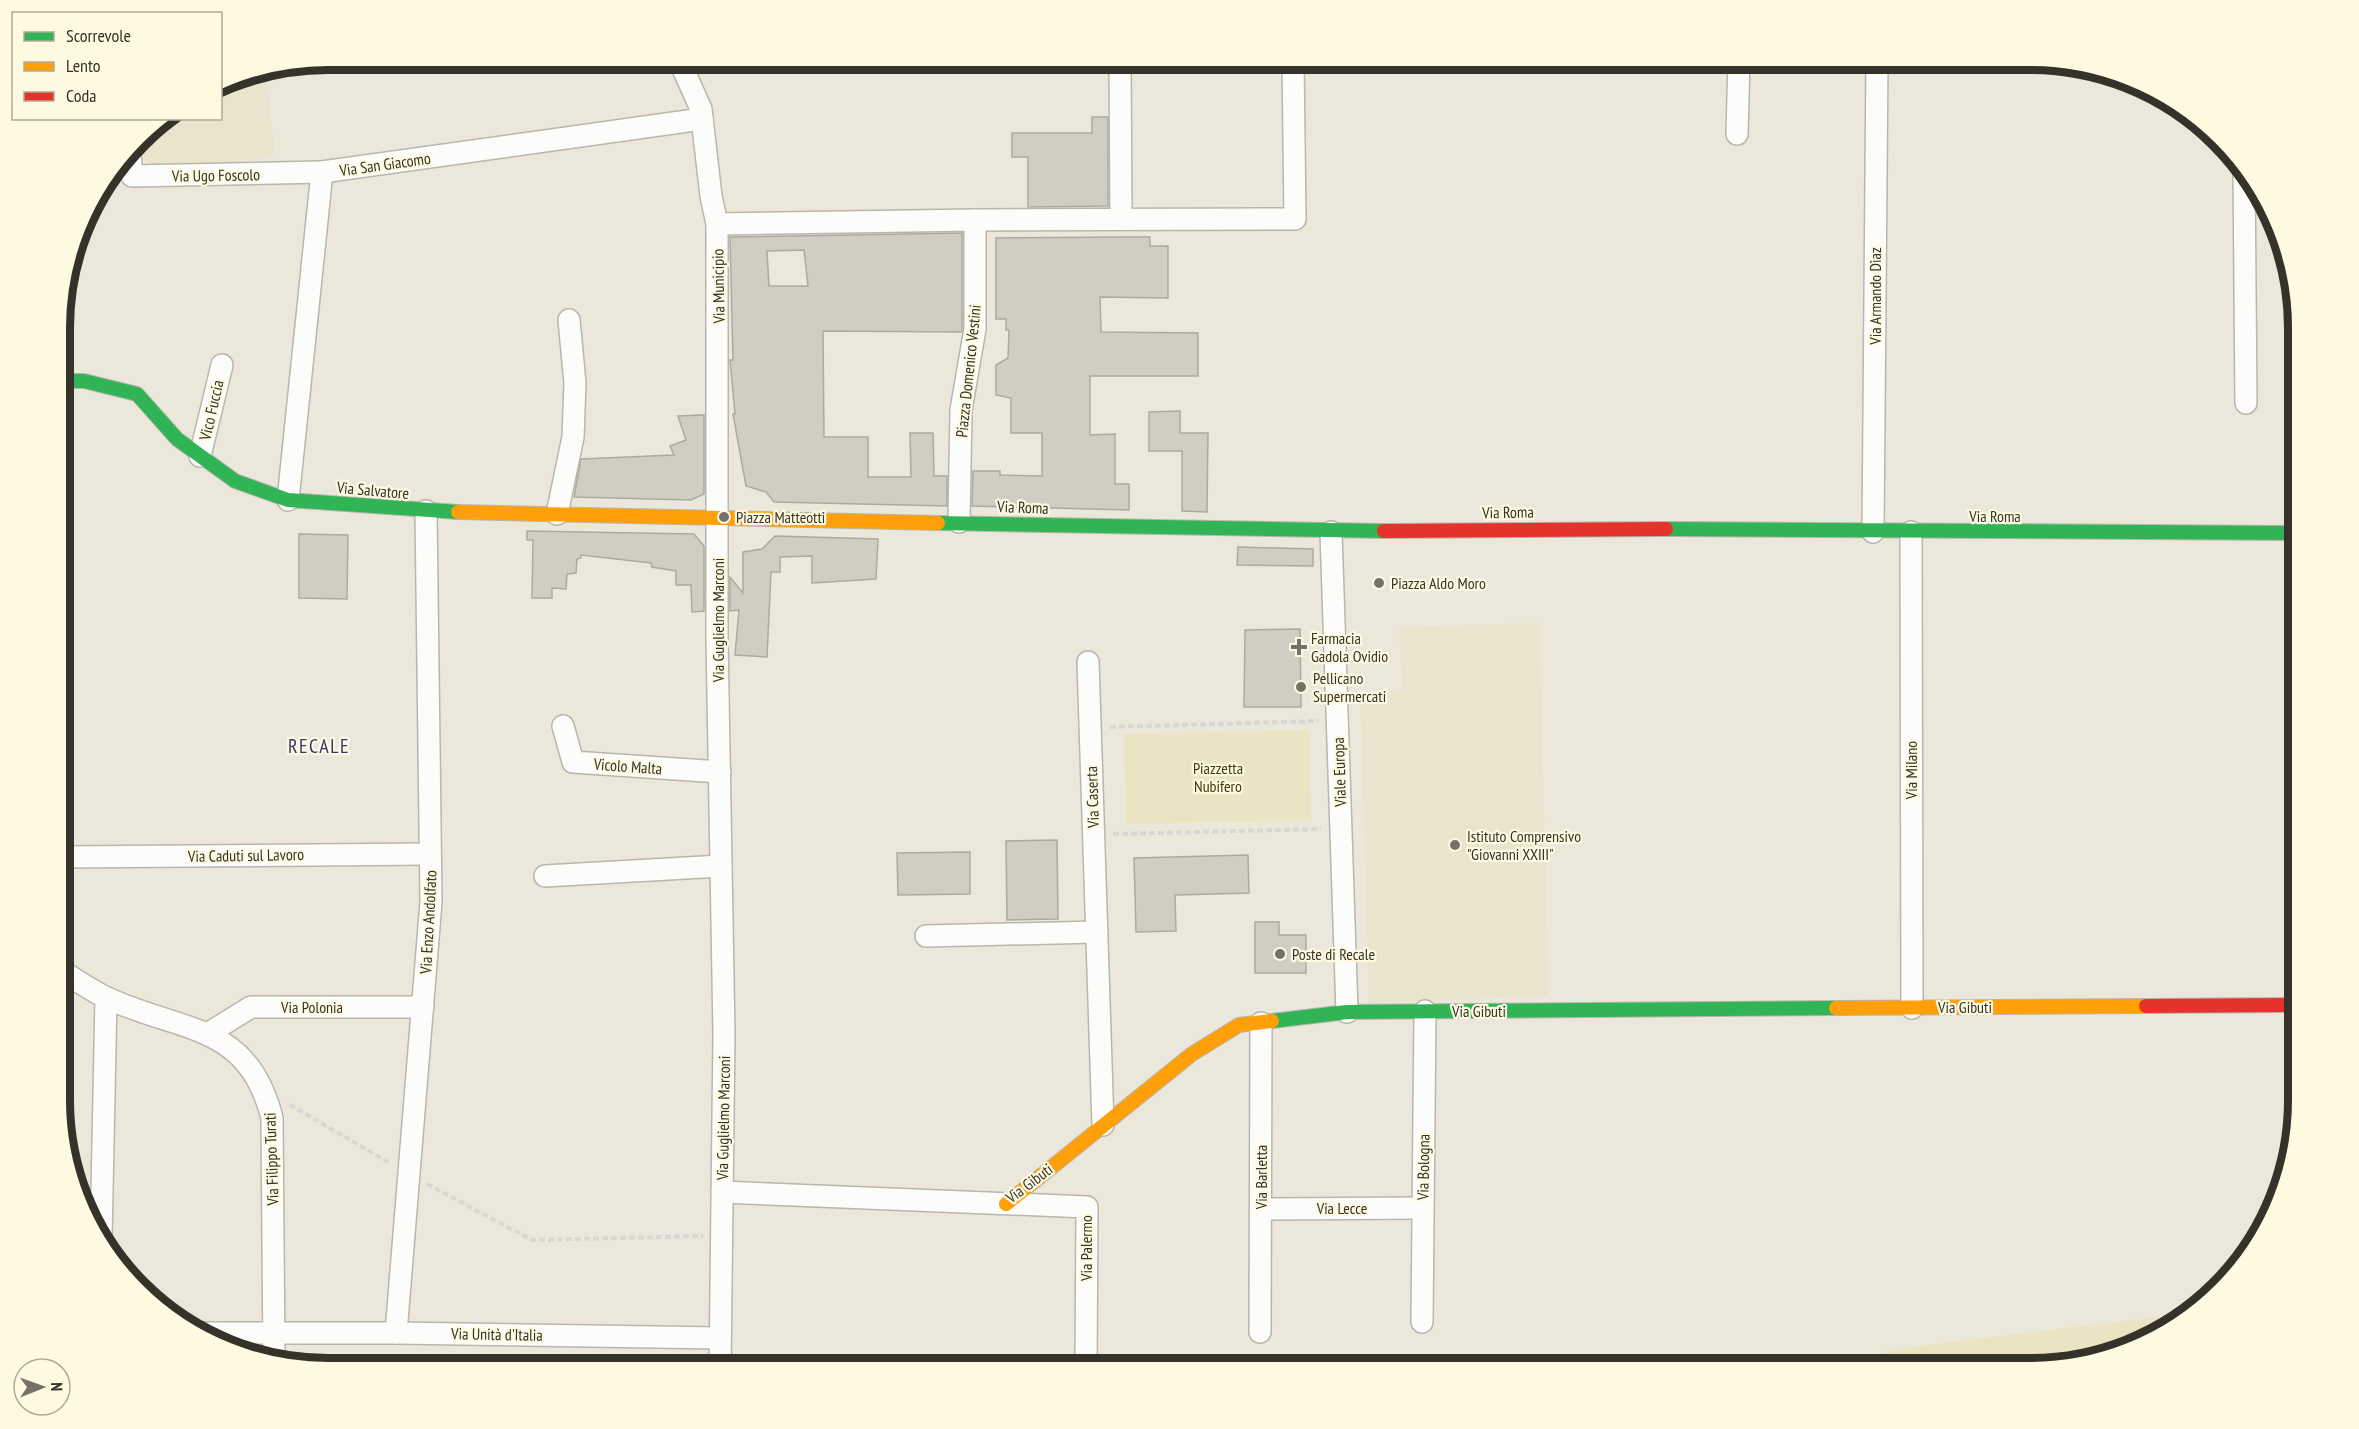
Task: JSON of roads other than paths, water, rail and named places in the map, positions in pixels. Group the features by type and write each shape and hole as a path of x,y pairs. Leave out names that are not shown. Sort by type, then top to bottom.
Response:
{"street":[{"name":"Via Municipio","path":"683,70 702,119 711,196 717,224 719,519"},
{"path":"1120,70 1121,218"},
{"path":"717,224 1121,218 1295,219 1293,70"},
{"path":"1737,134 1739,70"},
{"name":"Via Armando Dìaz","path":"1873,532 1877,70"},
{"name":"Via San Giacomo","path":"288,500 322,172 702,119"},
{"name":"Via Ugo Foscolo","path":"131,162 132,176 322,172"},
{"path":"2244,184 2246,403"},
{"name":"Piazza Domenico Vestini","path":"959,522 961,410 975,329 975,220"},
{"path":"557,514 573,437 575,383 569,320"},
{"name":"Vico Fuccia","path":"200,456 222,365"},
{"name":"Via Salvatore","path":"70,381 84,381 137,394 177,440 235,481 288,500 426,511 719,519"},
{"name":"Via Enzo Andolfato","path":"396,1333 431,902 426,511"},
{"name":"Via Roma","path":"719,519 959,522 1331,532 1530,528 2288,533"},
{"name":"Via Guglielmo Marconi","path":"719,519 717,637 724,1035 720,1358"},
{"name":"Viale Europa","path":"1331,532 1347,1012"},
{"name":"Via Milano","path":"1911,532 1912,1008"},
{"name":"Via Caserta","path":"1088,662 1104,1125"},
{"name":"Vicolo Malta","path":"563,726 573,762 720,772"},
{"name":"Via Caduti sul Lavoro","path":"70,857 430,854"},
{"path":"545,876 721,866"},
{"path":"926,936 1097,932"},
{"name":"Via Filippo Turati","path":"70,976 106,998 209,1033 253,1069 266,1091 273,1118 274,1353"},
{"path":"101,1223 106,998"},
{"name":"Via Gibuti","path":"722,1192 1006,1204 1192,1054 1239,1025 1347,1012 2288,1005"},
{"name":"Via Polonia","path":"209,1033 251,1007 423,1007"},
{"name":"Via Bologna","path":"1422,1322 1425,1011"},
{"name":"Via Barletta","path":"1260,1332 1261,1023"},
{"name":"Via Palermo","path":"1006,1204 1087,1207 1086,1358"},
{"name":"Via Lecce","path":"1261,1209 1423,1208"},
{"name":"Via Unità d'Italia","path":"217,1333 396,1333 720,1338"}],"place":[{"name":"Piazza Matteotti","path":"724,517"},
{"name":"Piazza Aldo Moro","path":"1379,583"},
{"name":"Farmacia Gadola Ovidio","path":"1299,647"},
{"name":"Pellicano Supermercati","path":"1301,687"},
{"name":"Istituto Comprensivo \"Giovanni XXIII\"","path":"1455,845"},
{"name":"Poste di Recale","path":"1280,954"}],"district":[{"name":"RECALE","path":"319,746"}],"park label":[{"name":"Piazzetta Nubifero","path":"1218,777"}]}
